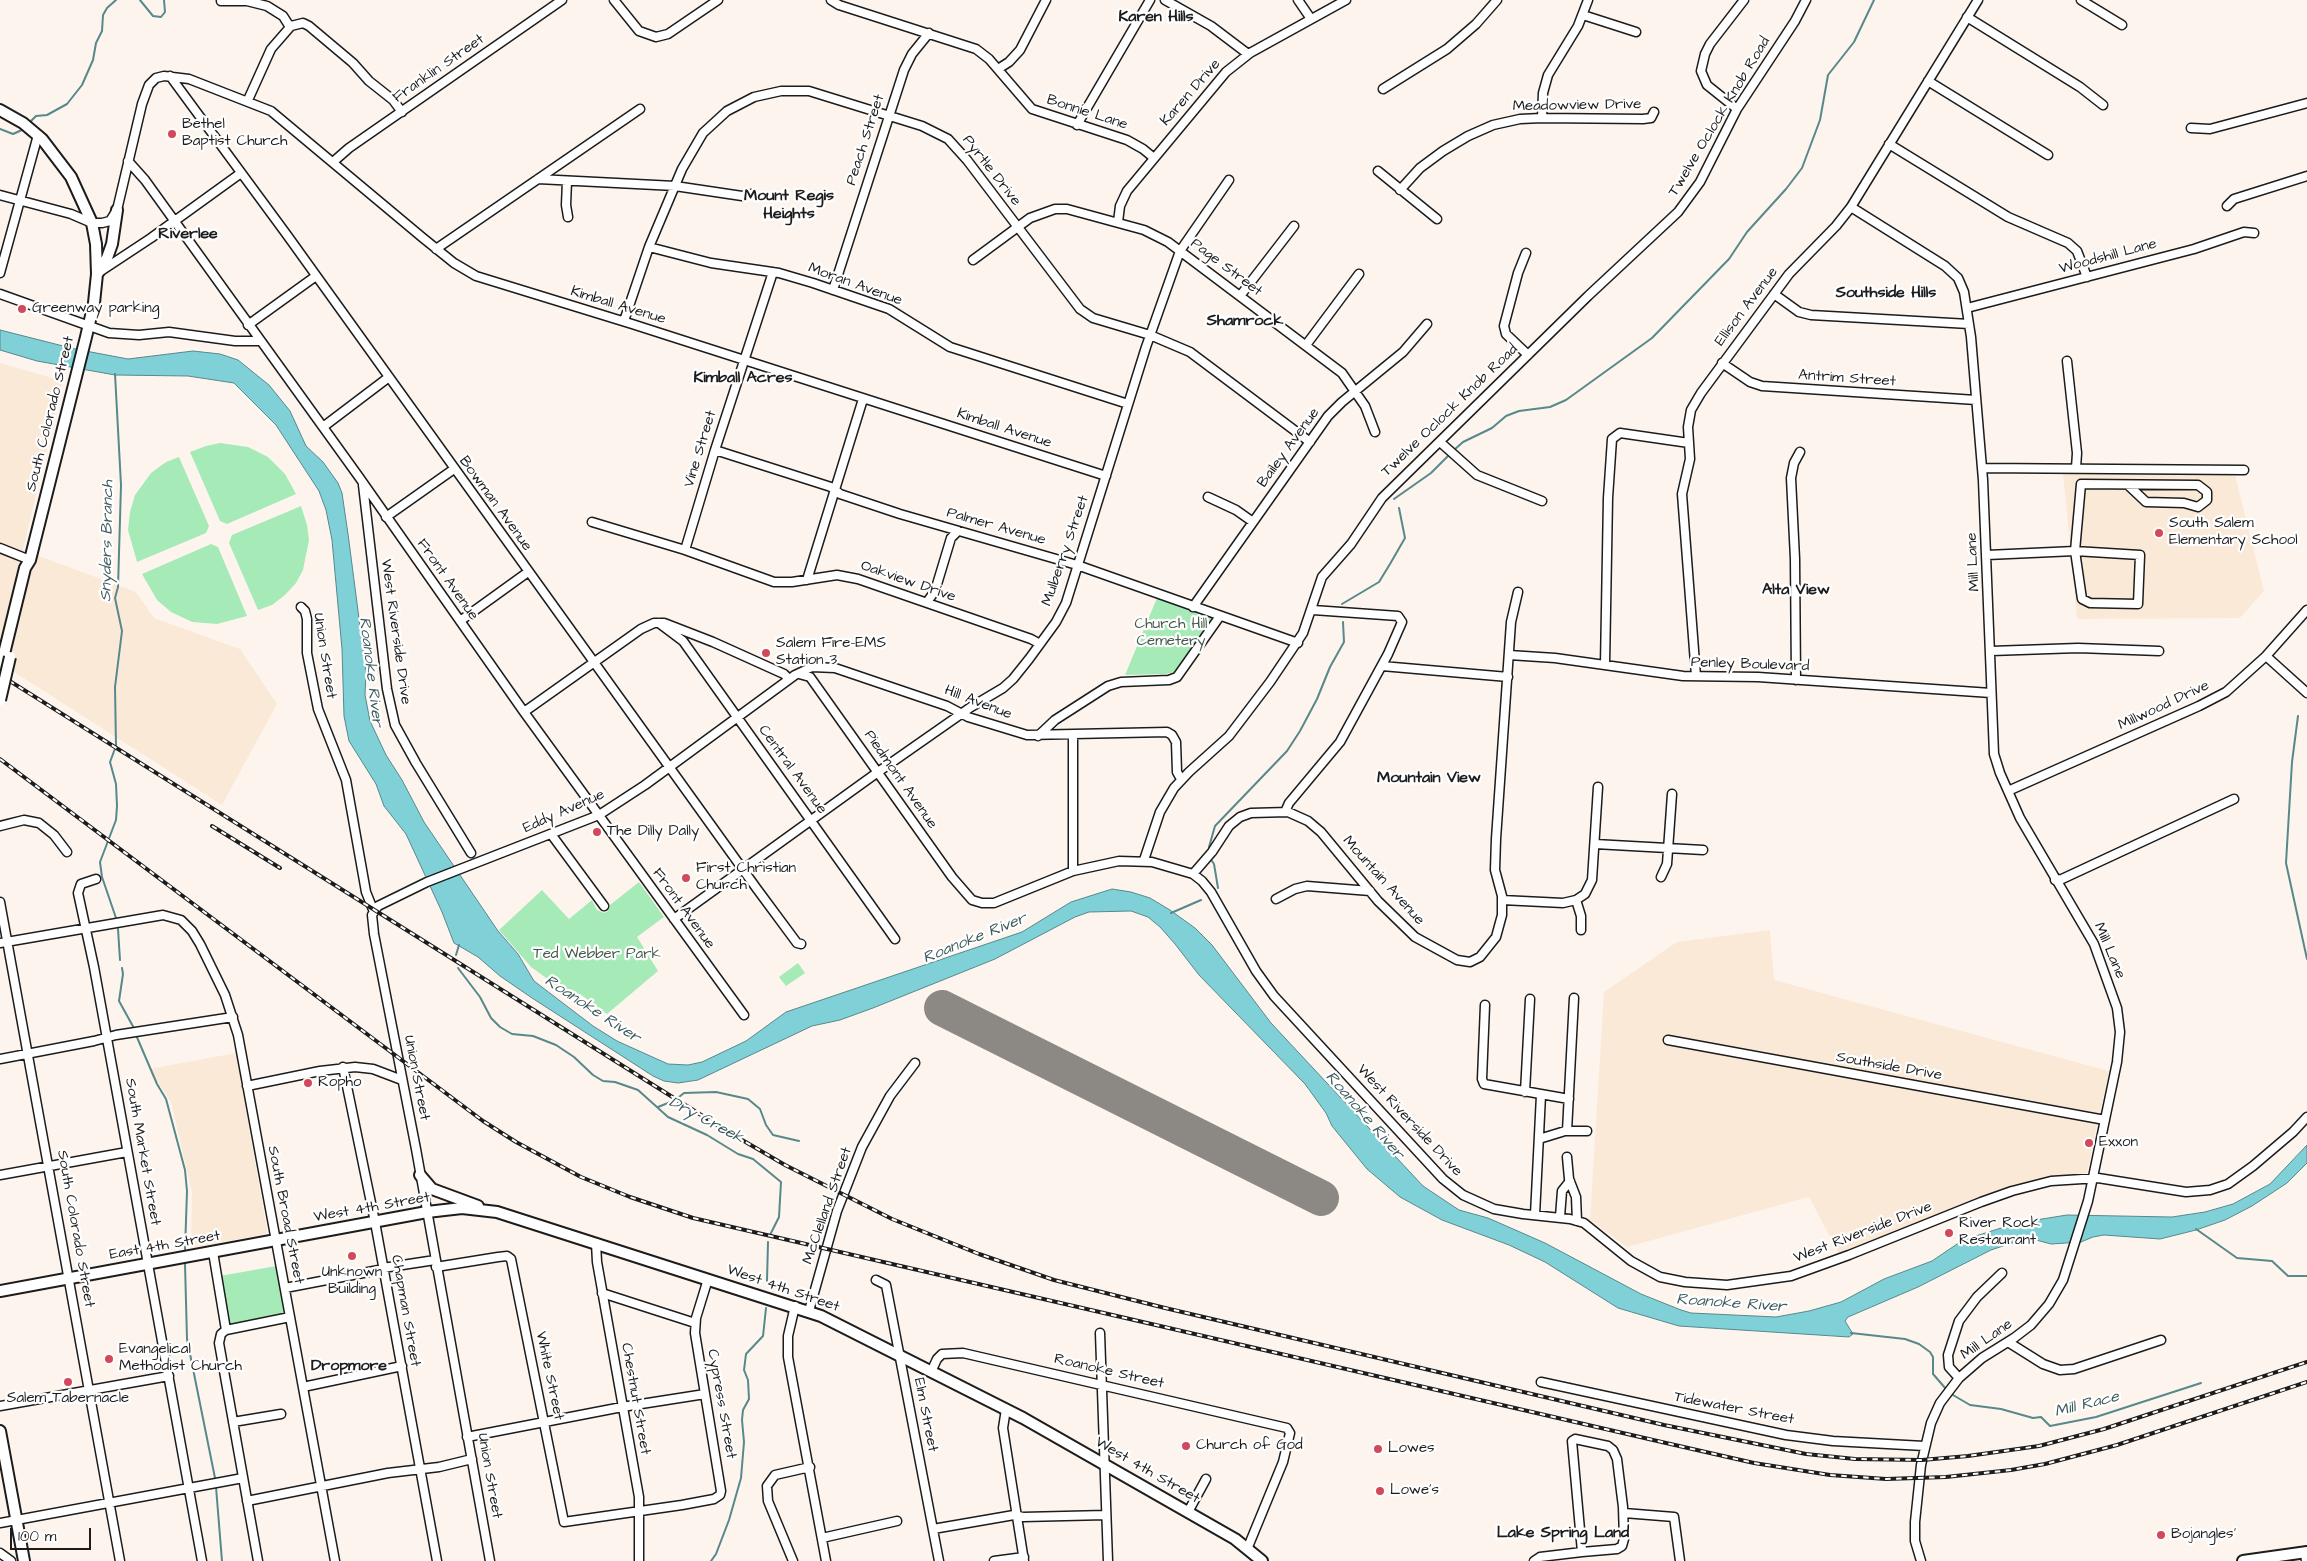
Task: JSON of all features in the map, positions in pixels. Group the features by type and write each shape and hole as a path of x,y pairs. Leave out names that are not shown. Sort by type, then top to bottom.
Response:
{"main road":[{"path":"0,110 30,129 53,151 71,176 92,223 96,244 97,274"},
{"path":"97,274 107,258 112,244 117,210"},
{"name":"South Colorado Street","path":"0,700 7,656 32,570 30,560 86,337 97,274"},
{"name":"South Colorado Street","path":"0,670 7,656"},
{"path":"420,1175 432,1189 485,1210"},
{"name":"West 4th Street","path":"276,1241 427,1212 462,1208 485,1210 796,1306 839,1324 900,1357 1006,1409 1248,1547 1262,1561"},
{"name":"East 4th Street","path":"0,1291 276,1241"},
{"path":"0,1431 24,1561"},
{"path":"2242,1561 2306,1555"}],"street":[{"name":"Franklin Street","path":"333,162 562,0"},
{"path":"614,0 639,31 656,37 668,34 718,0"},
{"name":"Bonnie Lane","path":"831,0 839,5 976,49 989,59 1032,109 1135,144 1154,158"},
{"path":"998,69 1009,62 1020,50 1046,0"},
{"path":"1077,125 1150,0"},
{"path":"1165,0 1211,26 1248,54"},
{"path":"1298,0 1311,20"},
{"name":"Karen Drive","path":"1118,222 1123,198 1215,83 1248,54 1346,0"},
{"path":"1383,89 1447,49 1476,24 1498,0"},
{"path":"1542,118 1543,93 1548,75 1583,15 1588,0"},
{"path":"1737,109 1707,85 1702,71 1705,54 1710,44 1744,0"},
{"name":"Twelve Oclock Knob Road","path":"1144,860 1160,812 1181,779 1229,736 1298,643 1313,610 1322,577 1351,544 1382,498 1678,212 1708,168 1737,109 1795,21 1806,0"},
{"name":"Ellison Avenue","path":"1696,676 1682,494 1690,466 1688,427 1691,410 1722,363 1798,263 1836,226 1851,207 1978,0"},
{"path":"2081,0 2122,25"},
{"path":"221,1 247,1 267,6 283,16 290,27"},
{"path":"1583,15 1636,32"},
{"path":"1967,17 2080,87 2102,105"},
{"path":"248,100 271,49 290,27 299,23 309,26 353,63 369,81 393,100 402,112"},
{"name":"Peach Street","path":"832,290 907,62 930,33"},
{"path":"0,195 92,223 106,222 113,218 117,210 146,90 156,78 170,76"},
{"name":"Kimball Avenue","path":"170,76 189,79 248,100 271,111 436,249 460,267 486,280 624,321 1106,476"},
{"name":"Bowman Avenue","path":"170,76 743,870 797,943 801,944"},
{"path":"1928,81 2048,155"},
{"name":"Pyrtle Drive","path":"624,321 649,247 675,186 690,154 707,129 731,108 754,97 781,91 810,91 930,129 955,146 1080,310 1093,318 1180,346 1201,358 1310,442"},
{"path":"2190,128 2210,129 2307,103"},
{"path":"436,249 640,109"},
{"name":"Meadowview Drive","path":"1400,190 1420,168 1468,136 1506,122 1542,118 1643,119 1651,118 1654,112"},
{"path":"0,273 19,200 30,129"},
{"path":"1888,144 2008,217 2068,243 2077,252 2087,277"},
{"name":"Front Avenue","path":"128,162 145,180 363,483 524,712 744,1014"},
{"path":"1378,171 1436,219"},
{"path":"97,274 241,173"},
{"path":"2227,206 2234,199 2307,176"},
{"path":"538,180 675,186 742,196 752,194"},
{"name":"Mulberry Street","path":"674,919 878,772 1013,679 1040,644 1062,612 1150,335 1180,251 1229,180"},
{"path":"567,181 566,205 568,217"},
{"name":"Mill Lane","path":"1851,207 1945,266 1961,284 1968,308 1982,468 1994,754 2020,818 2094,944 2117,1008 2119,1045 2088,1201 2076,1244 2063,1280 2049,1304 2031,1325 1982,1358 1959,1378 1935,1413 1924,1446 1914,1535 1916,1549 1921,1561"},
{"name":"Page Street","path":"972,260 1038,213 1055,209 1067,209 1118,222 1156,235 1342,373 1356,390 1365,406 1375,432"},
{"path":"1240,296 1294,226"},
{"name":"Woodshill Lane","path":"1968,308 2194,249 2244,232 2254,233"},
{"name":"Moran Avenue","path":"649,247 697,260 773,272 832,290 897,312 931,337 950,347 1128,404"},
{"path":"1526,253 1518,273 1504,326 1506,334 1528,355"},
{"name":"Vine Street","path":"685,550 715,450 773,272"},
{"path":"1306,345 1359,274"},
{"path":"248,325 316,276"},
{"path":"0,294 110,333 126,335 169,332 235,341 260,341"},
{"path":"1774,294 1800,312 1811,315 1969,324"},
{"name":"Bailey Avenue","path":"1194,607 1334,408 1403,352 1427,324"},
{"path":"2067,361 2077,453 2076,468"},
{"name":"Antrim Street","path":"1722,363 1750,382 1762,386 1976,400"},
{"path":"323,427 389,377"},
{"path":"807,580 863,399"},
{"path":"1605,665 1612,439 1620,433 1689,443"},
{"path":"1440,442 1477,476 1542,500"},
{"name":"Palmer Avenue","path":"715,450 831,487 840,494 958,531 1077,565 1298,643"},
{"path":"1796,680 1795,559 1791,478 1794,463 1800,452"},
{"path":"1982,468 2244,470"},
{"path":"386,517 454,469"},
{"name":"West Riverside Drive","path":"363,483 385,679 395,725 471,853"},
{"path":"1987,555 2075,551 2140,556 2138,604 2085,602 2081,596 2075,551 2081,484 2198,485 2208,492 2207,500 2198,507 2184,503 2146,502 2128,485"},
{"path":"1208,497 1236,510 1253,522"},
{"name":"Oakview Drive","path":"592,522 685,550 774,582 792,582 844,575 927,602 1031,639 1040,644"},
{"path":"927,602 935,591 952,538 958,531"},
{"path":"0,548 30,560"},
{"path":"460,621 528,572"},
{"name":"Mountain Avenue","path":"1193,874 1212,852 1234,820 1251,813 1285,812 1308,821 1321,832 1370,891 1415,937 1465,962 1480,957 1491,944 1500,925 1502,900 1495,870 1511,622 1518,592"},
{"name":"Union Street","path":"301,607 308,619 307,653 318,709 346,780 366,892 374,912 372,921 374,934 427,1212 490,1561"},
{"path":"1285,812 1289,803 1340,742 1382,666 1402,622 1398,616 1313,610"},
{"name":"Millwood Drive","path":"2008,791 2210,701 2240,681 2266,656 2307,610"},
{"path":"1038,736 1055,720 1108,686 1128,681 1169,680 1177,677 1220,616"},
{"path":"524,712 642,629 651,624 659,623 719,644 784,674 790,679"},
{"name":"Central Avenue","path":"659,623 683,642 895,939"},
{"path":"1991,651 2078,648 2159,651"},
{"name":"Penley Boulevard","path":"1509,656 1555,658 1696,676 1796,680 1991,693"},
{"path":"2266,656 2307,693"},
{"path":"1382,666 1508,677"},
{"name":"Hill Avenue","path":"799,674 812,667 835,668 1022,734 1038,736 1167,732 1175,738 1177,772 1181,779"},
{"name":"Eddy Avenue","path":"374,912 382,902 427,882 599,815 669,768 799,674"},
{"name":"Piedmont Avenue","path":"799,674 810,677 952,877 968,897 980,903"},
{"path":"1073,735 1073,871"},
{"path":"1502,900 1563,903 1576,900 1585,894 1591,884 1598,787"},
{"path":"1661,877 1666,867 1672,794"},
{"path":"2055,880 2062,879 2234,799"},
{"path":"0,826 24,820 39,823 54,835 67,852"},
{"path":"551,834 604,906"},
{"path":"1595,844 1703,850"},
{"name":"West Riverside Drive","path":"980,903 994,902 1073,871 1111,862 1144,860 1175,867 1193,874 1211,892 1256,971 1274,996 1443,1180 1463,1195 1494,1209 1578,1221 1591,1228 1631,1262 1660,1277 1702,1284 1742,1284 1770,1280 1811,1270 2012,1191 2052,1182 2092,1177 2186,1192 2210,1190 2228,1184 2253,1166 2293,1132 2307,1116"},
{"name":"South Market Street","path":"96,879 84,882 78,890 107,1036 202,1561"},
{"path":"1276,899 1294,889 1306,886 1370,891"},
{"path":"1576,900 1581,930"},
{"name":"South Colorado Street","path":"0,902 4,943 28,1054 120,1561"},
{"name":"South Broad Street","path":"4,943 163,915 176,917 192,931 216,975 233,1016 335,1561"},
{"path":"1568,1131 1574,998"},
{"path":"1525,1092 1530,999"},
{"path":"1486,1005 1482,1082 1525,1092 1570,1099"},
{"path":"0,1059 94,1041 107,1036 233,1016"},
{"name":"Southside Drive","path":"1668,1040 2105,1120"},
{"name":"McClelland Street","path":"809,1311 837,1211 862,1147 890,1096 915,1063"},
{"path":"247,1086 344,1067 368,1068 402,1080"},
{"name":"Chapman Street","path":"344,1067 384,1269 437,1561"},
{"path":"1535,1216 1541,1094"},
{"path":"1539,1139 1568,1131 1587,1131"},
{"path":"0,1175 127,1152"},
{"path":"1567,1157 1570,1181 1576,1197 1578,1221"},
{"path":"1560,1217 1562,1192 1570,1181"},
{"name":"Chestnut Street","path":"596,1243 596,1262 640,1511 639,1561"},
{"path":"213,1252 226,1330"},
{"name":"White Street","path":"436,1263 507,1256 512,1261 533,1377 545,1423 564,1522 640,1511"},
{"path":"285,1288 384,1269 436,1263"},
{"path":"1959,1378 1949,1367 1948,1355 1959,1321 1972,1303 2002,1274"},
{"name":"Cypress Street","path":"640,1511 714,1499 721,1493 696,1341 695,1323 708,1278"},
{"name":"Elm Street","path":"876,1280 886,1285 939,1561"},
{"path":"602,1293 695,1323"},
{"path":"796,1306 788,1336 788,1357 826,1561"},
{"path":"258,1561 219,1350 220,1336 226,1330 290,1317"},
{"path":"1100,1333 1108,1561"},
{"path":"2008,1342 2042,1364 2060,1370 2074,1369 2162,1340"},
{"name":"Roanoke Street","path":"931,1372 939,1356 955,1352 1103,1385 1289,1430 1283,1462 1248,1547"},
{"path":"303,1388 402,1366"},
{"path":"0,1406 169,1376"},
{"name":"Tidewater Street","path":"1541,1382 1778,1433 1832,1441 1924,1446"},
{"path":"468,1437 622,1407 706,1394"},
{"path":"994,1561 1024,1559 1019,1516 1003,1428 1006,1409"},
{"path":"232,1422 281,1414"},
{"path":"1534,1561 1540,1558 1616,1549 1622,1546 1624,1540 1624,1514 1616,1453 1608,1446 1573,1440 1582,1552"},
{"path":"247,1501 472,1460"},
{"path":"793,1561 768,1501 767,1486 771,1478 785,1472 810,1467"},
{"path":"0,1523 243,1478"},
{"path":"1188,1512 1206,1479"},
{"path":"933,1529 1014,1515 1106,1514"},
{"path":"1624,1514 1674,1518 1680,1561"},
{"path":"822,1538 897,1521"},
{"path":"0,1553 11,1561"}],"shaded area":[{"path":"0,363 63,381 23,550 136,592 154,618 240,649 277,704 222,805 0,663"},
{"name":"South Salem Elementary School","path":"2063,473 2235,475 2264,591 2240,618 2077,619"},
{"path":"1770,930 1774,980 2109,1071 2087,1173 2045,1178 2001,1189 1839,1254 1809,1197 1627,1247 1590,1220 1604,992 1677,942"},
{"path":"236,1053 267,1230 266,1234 191,1248 192,1192 171,1102 149,1069"}],"green space":[{"path":"220,443 248,447 268,457 285,474 296,494 227,524 220,521 190,452"},
{"path":"179,457 209,526 206,533 137,562 128,530 130,512 135,495 151,473 166,462"},
{"path":"301,506 309,540 303,570 296,583 285,595 272,605 258,610 229,543 232,535"},
{"path":"211,544 218,547 247,616 217,624 192,622 171,612 157,600 142,574"},
{"name":"Church Hill Cemetery","path":"1157,598 1213,618 1214,621 1174,672 1166,674 1125,675"},
{"name":"Ted Webber Park","path":"639,882 664,917 637,937 658,971 607,1014 580,994 567,993 531,967 499,930 542,890 569,919 592,900 597,910 604,913 608,911 610,905"},
{"path":"798,963 805,973 786,986 779,977"},
{"path":"276,1266 285,1314 229,1325 220,1276"}],"water":[{"path":"0,330 75,349 128,359 193,351 220,354 238,360 269,385 290,411 306,446 323,462 338,483 342,493 366,672 365,695 370,721 386,755 402,780 424,822 498,931 518,954 534,981 593,1026 617,1041 668,1064 688,1065 702,1062 746,1041 786,1012 1022,932 1071,902 1112,889 1150,898 1195,928 1212,945 1271,1023 1423,1186 1459,1210 1488,1218 1545,1243 1641,1294 1691,1313 1776,1317 1809,1311 1841,1302 1884,1279 1932,1261 1963,1240 2017,1223 2067,1215 2172,1217 2205,1212 2233,1204 2270,1184 2307,1145 2307,1163 2287,1183 2252,1206 2225,1220 2196,1230 2160,1239 2104,1235 2081,1242 2051,1244 2036,1240 2021,1240 1991,1250 1918,1287 1848,1317 1845,1321 1853,1334 1849,1337 1679,1326 1618,1308 1545,1262 1509,1245 1442,1220 1400,1197 1367,1169 1332,1126 1326,1113 1305,1084 1199,975 1160,927 1148,917 1131,911 1089,912 1075,917 995,959 873,1008 840,1020 812,1026 698,1080 678,1083 664,1081 653,1076 532,998 500,976 478,957 454,943 442,912 406,834 384,806 376,784 349,741 344,716 342,649 332,540 326,510 319,491 276,425 234,383 188,376 115,375 37,361 0,350"}],"waterway":[{"path":"29,123 36,116 47,115 67,104 82,85 93,60 96,43 102,31 103,15 107,8 116,0"},
{"path":"140,0 153,16 161,17 165,12 164,0"},
{"path":"1454,450 1463,442 1492,428 1506,416 1519,411 1550,407 1566,400 1652,338 1729,259 1747,232 1786,189 1802,168 1820,120 1828,75 1854,42 1874,0"},
{"path":"0,129 13,134 24,129"},
{"name":"Snyders Branch","path":"115,374 121,485 118,587 115,598 122,631 115,687 116,746 110,762 116,784 117,806 116,820 100,862 102,877 116,918"},
{"path":"1394,499 1431,473 1448,456"},
{"path":"1342,604 1379,582 1390,564 1405,538 1399,508"},
{"path":"1209,847 1215,826 1287,751 1300,731 1344,642 1343,622"},
{"path":"2298,716 2292,762 2286,863 2307,959"},
{"path":"1212,861 1218,888"},
{"path":"1171,913 1201,900"},
{"name":"Snyders Branch","path":"118,929 120,960"},
{"name":"Dry Creek","path":"456,955 459,945"},
{"name":"Snyders Branch","path":"122,968 123,974 119,1001 135,1030"},
{"name":"Dry Creek","path":"458,968 480,997 491,1018 500,1027 512,1034 533,1036 556,1045 603,1081 615,1082 638,1090 668,1117 707,1135 738,1154 753,1159 781,1182 779,1217 770,1235"},
{"name":"Snyders Branch","path":"136,1035 157,1084 166,1099 185,1170 187,1191 185,1250"},
{"path":"679,1097 684,1093 716,1092 748,1099 760,1109 766,1125 773,1135 799,1141"},
{"path":"658,1107 673,1101"},
{"path":"2196,1229 2237,1258 2272,1261 2288,1276 2307,1276"},
{"name":"Dry Creek","path":"767,1281 768,1242"},
{"name":"Snyders Branch","path":"185,1264 187,1339 215,1478"},
{"name":"Dry Creek","path":"711,1561 716,1554 729,1520 741,1478 744,1442 743,1410 749,1399 748,1380 744,1370 746,1354 763,1336 766,1308"},
{"name":"Mill Race","path":"1851,1333 1905,1339 1919,1344 1930,1352 1933,1357 1933,1374 1946,1389"},
{"name":"Mill Race","path":"1953,1395 1970,1405 2001,1409 2033,1418 2041,1417 2050,1426 2096,1417 2201,1383"},
{"name":"Snyders Branch","path":"216,1487 222,1561"}],"runway":[{"path":"942,1008 1321,1198"}],"railway":[{"path":"0,675 725,1130 785,1165 892,1219 979,1254 1054,1280 1165,1308 1664,1425 1806,1454 1855,1459 1922,1460 2039,1446 2104,1429 2307,1362"},
{"path":"0,759 483,1121 516,1142 581,1177 630,1197 693,1218 1754,1463 1830,1475 1886,1479 1946,1477 2011,1470 2045,1464 2117,1445 2307,1382"},
{"path":"212,826 280,868"}],"place":[{"name":"Bethel Baptist Church","path":"172,134"},
{"name":"Greenway parking","path":"22,309"},
{"name":"South Salem Elementary School","path":"2159,533"},
{"name":"Salem Fire-EMS Station 3","path":"766,653"},
{"name":"The Dilly Dally","path":"597,832"},
{"name":"First Christian Church","path":"686,878"},
{"name":"Ropho","path":"308,1083"},
{"name":"Exxon","path":"2089,1143"},
{"name":"River Rock Restaurant","path":"1949,1233"},
{"name":"Unknown Building","path":"352,1256"},
{"name":"Evangelical Methodist Church","path":"109,1359"},
{"name":"Salem Tabernacle","path":"68,1382"},
{"name":"Church of God","path":"1186,1446"},
{"name":"Lowes","path":"1378,1449"},
{"name":"Lowe's","path":"1380,1491"},
{"name":"Bojangles'","path":"2161,1535"}],"district":[{"name":"Karen Hills","path":"1156,18"},
{"name":"Mount Regis Heights","path":"789,206"},
{"name":"Riverlee","path":"188,235"},
{"name":"Southside Hills","path":"1886,294"},
{"name":"Shamrock","path":"1245,322"},
{"name":"Kimball Acres","path":"743,379"},
{"name":"Alta View","path":"1796,591"},
{"name":"Mountain View","path":"1429,779"},
{"name":"Dropmore","path":"349,1367"},
{"name":"Lake Spring Land","path":"1563,1534"}],"water label":[{"name":"Roanoke River","path":"370,672"},
{"name":"Roanoke River","path":"975,939"},
{"name":"Roanoke River","path":"592,1010"},
{"name":"Roanoke River","path":"1364,1116"},
{"name":"Roanoke River","path":"1731,1304"}]}
